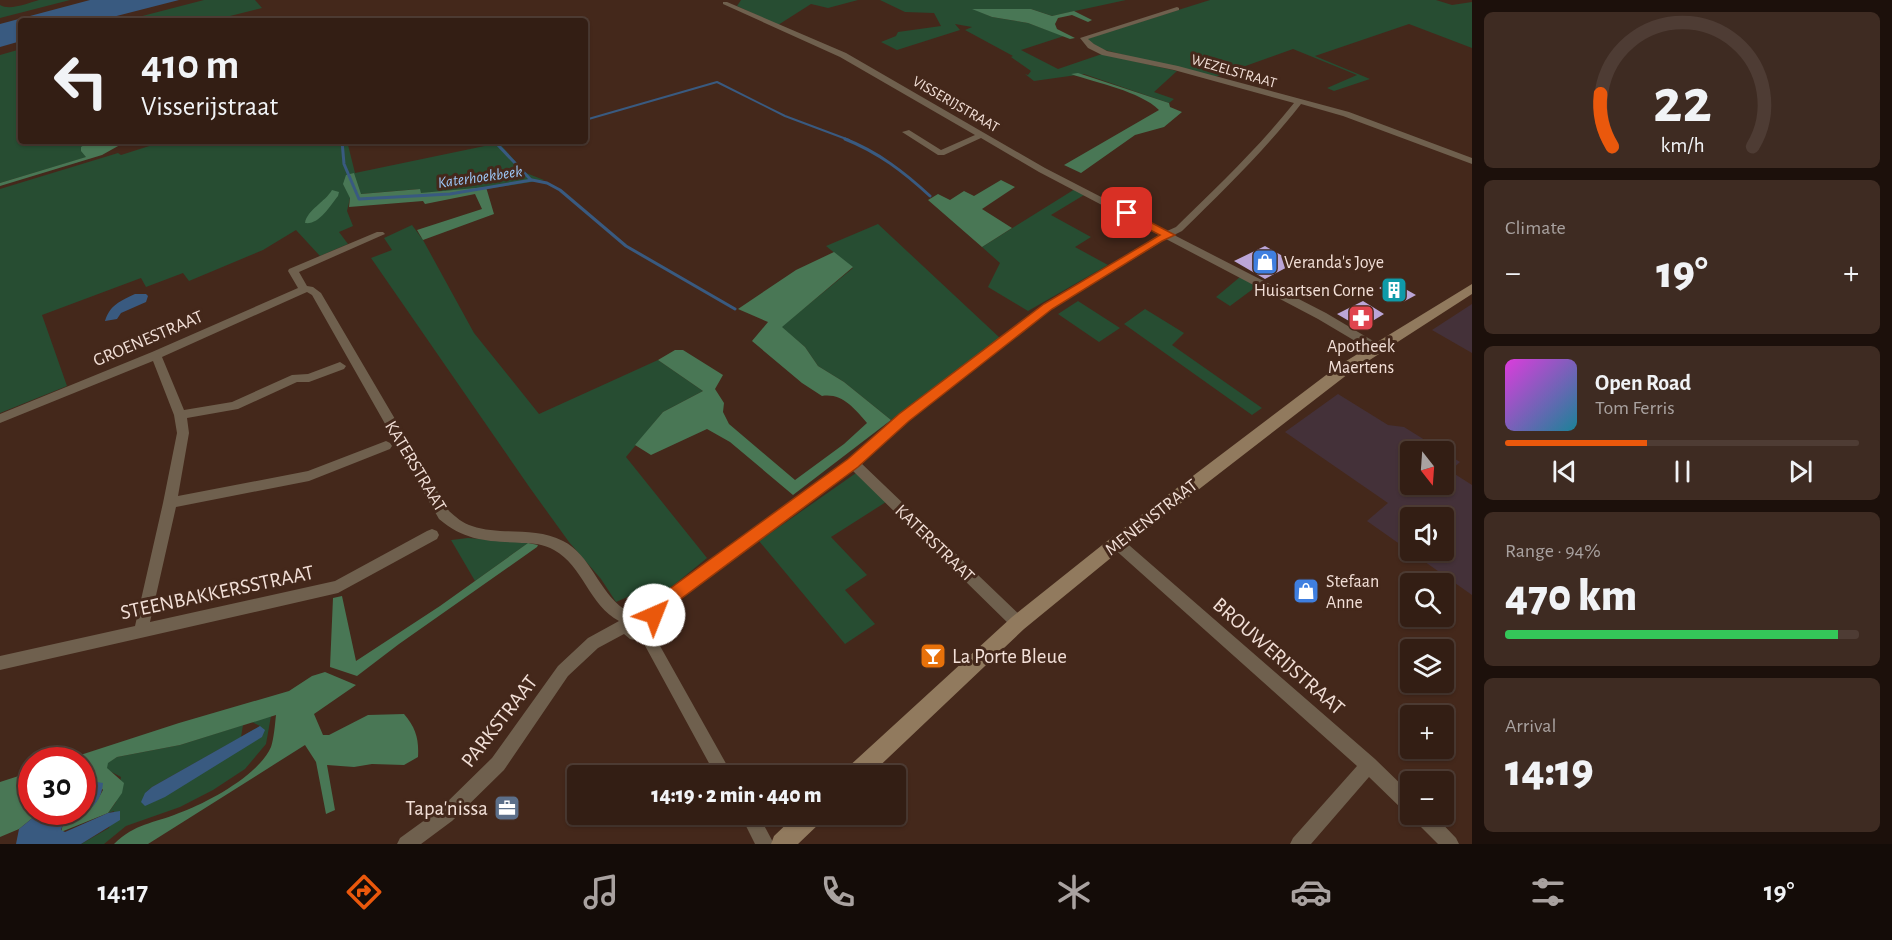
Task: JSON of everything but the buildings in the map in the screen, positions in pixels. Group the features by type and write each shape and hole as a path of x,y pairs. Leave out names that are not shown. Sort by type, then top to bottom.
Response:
{"main road":[{"name":"MENENSTRAAT","path":"865,765 1018,623 1117,543 1376,348 1472,288"},
{"path":"782,844 802,825"}],"street":[{"name":"VISSERIJSTRAAT","path":"725,3 843,55 1042,170 1169,235 1376,348"},
{"name":"WEZELSTRAAT","path":"1178,9 1083,38 1091,46 1105,53 1175,68 1346,114 1472,160"},
{"path":"651,611 853,463 904,418 1048,307 1158,238 1169,235 1190,220 1280,126 1299,102"},
{"path":"906,132 941,153 982,135"},
{"path":"307,289 293,271 380,234"},
{"name":"GROENESTRAAT","path":"0,419 156,355 307,289"},
{"name":"KATERSTRAAT","path":"307,289 316,293 411,459 444,515 452,524 483,536 537,539 561,547 579,563 615,614 626,622"},
{"path":"141,630 181,452 183,433 180,416 156,355"},
{"path":"180,416 234,406 296,378 309,378 340,366"},
{"path":"170,502 309,476 386,446"},
{"name":"KATERSTRAAT","path":"853,463 1018,623"},
{"name":"STEENBAKKERSSTRAAT","path":"0,663 338,587 432,535"},
{"name":"BROUWERIJSTRAAT","path":"1117,543 1369,765 1400,795"},
{"path":"639,608 651,611 655,623 646,634 636,635 628,630 626,622 631,611 639,608"},
{"name":"PARKSTRAAT","path":"406,844 446,815 498,764 563,671 592,643 626,622"},
{"path":"646,634 719,765"},
{"path":"1299,844 1369,765"},
{"path":"754,825 765,844"},
{"path":"1431,825 1450,844"}],"shaded area":[{"path":"1472,304 1472,353 1432,330"},
{"path":"1338,394 1388,425 1404,427 1426,441 1400,441 1400,495 1454,495 1454,474 1472,485 1472,595 1454,582 1454,573 1441,573 1424,561 1454,561 1454,507 1400,507 1400,544 1367,521 1388,503 1285,432"},
{"path":"1454,458 1460,462 1454,467"}],"green space":[{"path":"39,0 70,0 0,18 0,5 14,7"},
{"path":"204,0 255,0 262,8 222,18 135,18"},
{"path":"741,0 858,0 828,8 811,4 778,25 737,6"},
{"path":"880,0 1126,0 1052,16 1031,9 974,9 992,17 1028,23 1064,36 1021,50 1058,69 1102,54 1177,71 1154,92 1174,99 1169,103 1084,74 1034,81 1025,74 1028,75 1031,71 1011,57 1013,56 965,30 972,27 955,24 960,30 897,50 881,42 896,36 898,32 941,26 934,13 905,12"},
{"path":"1210,0 1436,0 1452,5 1472,2 1472,48 1409,24 1315,56 1370,79 1334,91 1327,88 1357,75 1293,49 1212,78 1101,49 1086,39"},
{"path":"972,9 1031,9 1052,16 1074,11 1092,20 1088,22 1072,15 1058,18 1055,24 1057,29 1075,38 1070,39 1028,23 992,17"},
{"path":"18,50 18,144 87,144 87,157 0,183 0,55"},
{"path":"1078,73 1169,103 1170,107 1182,112 1164,127 1135,135 1081,173 1064,165 1159,110 1151,103 1117,88 1071,74"},
{"path":"86,144 122,144 102,155 0,186 0,183 86,157 81,147"},
{"path":"156,144 348,144 355,173 500,144 526,173 544,180 487,189 486,187 420,194 419,189 361,194 350,198 347,211 353,226 339,232 348,244 320,256 296,230 263,250 189,281 183,273 146,287 141,278 42,315 67,386 0,413 0,189 118,153 121,155"},
{"path":"354,173 361,194 420,189 421,193 486,187 494,214 423,240 417,230 482,209 475,194 425,204 423,201 349,207 350,198 343,184 346,175"},
{"path":"1001,180 1015,187 982,209 1012,228 982,247 928,200 938,194 950,200 964,191 974,196"},
{"path":"1075,189 1084,195 1051,215 1091,237 1075,247 1108,265 1028,311 988,287 1000,263 982,247"},
{"path":"332,190 339,192 338,196 327,210 315,221 305,223 309,214"},
{"path":"878,224 1000,338 891,420 844,382 818,366 805,347 781,327 853,268 826,246"},
{"path":"412,225 423,240 474,333 539,414 658,360 703,391 663,412 626,457 707,558 658,598 646,602 632,595 616,602 601,579 569,542 530,488 371,258 392,250 384,238"},
{"path":"834,252 853,267 782,327 805,347 818,366 844,382 891,420 793,495 730,442 707,429 651,455 635,445 663,412 703,391 658,360 675,350 683,350 723,375 715,389 724,403 723,412 729,424 795,480 844,444 867,423 842,399 822,396 802,383 752,341 768,322 738,309 796,270"},
{"path":"1240,277 1257,286 1230,306 1216,297"},
{"path":"1078,301 1120,328 1099,342 1058,314"},
{"path":"1145,309 1184,333 1172,345 1262,408 1252,415 1124,324"},
{"path":"856,473 886,502 831,537 867,575 845,590 875,624 845,644 759,541"},
{"path":"468,538 528,543 475,581 451,540"},
{"path":"528,543 538,545 357,676 330,667 333,598 342,596 356,661 440,606"},
{"path":"325,672 356,685 314,714 323,735 329,735 368,715 404,714 416,734 418,757 404,765 372,764 354,767 327,765 335,810 326,814 316,762 305,745 148,844 114,844 137,828 204,802 244,778 265,757 271,747 276,715 180,745 117,757 108,763 107,768 124,783 122,793 108,813 96,818 96,802 103,790 96,783 96,750 289,691 312,676"},
{"path":"271,716 266,744 245,769 213,790 180,807 126,826 104,844 81,844 109,828 114,811 108,813 116,802 121,777 106,769 107,763 117,757 180,745 243,725 241,737 145,793 260,726 252,722"},
{"path":"18,776 18,825 24,825 0,837 0,782"},
{"path":"63,825 78,825 61,832"}],"water":[{"path":"90,0 179,0 109,18 22,18"},
{"path":"18,19 18,42 0,47 0,24"},
{"path":"135,294 146,294 148,296 146,302 121,313 117,319 105,321 113,307"},
{"path":"260,726 265,730 262,737 165,797 145,806 141,802 145,793 152,787"},
{"path":"96,783 103,783 102,792 96,803"},
{"path":"120,811 120,820 81,844 16,844 19,829 24,825 63,825 61,830 65,832 81,825 96,825 96,818"}],"waterway":[{"path":"588,119 717,82 785,116 849,140"},
{"path":"845,139 890,163 930,196"},
{"name":"Katerhoekbeek","path":"342,144 344,164 359,199 450,194 532,180 547,183 560,190 626,246 735,309"},
{"path":"497,144 531,180"}],"place":[{"name":"Veranda's Joye","path":"1265,262"},
{"name":"Huisartsen Corne","path":"1394,290"},
{"name":"Apotheek Maertens","path":"1361,318"},
{"name":"Stefaan Anne","path":"1306,591"},
{"name":"La Porte Bleue","path":"933,656"},
{"name":"Tapa'nissa","path":"507,808"}],"route":[{"path":"654,615 651,611 853,463 904,418 1048,307 1158,238 1169,235 1127,213"}]}
